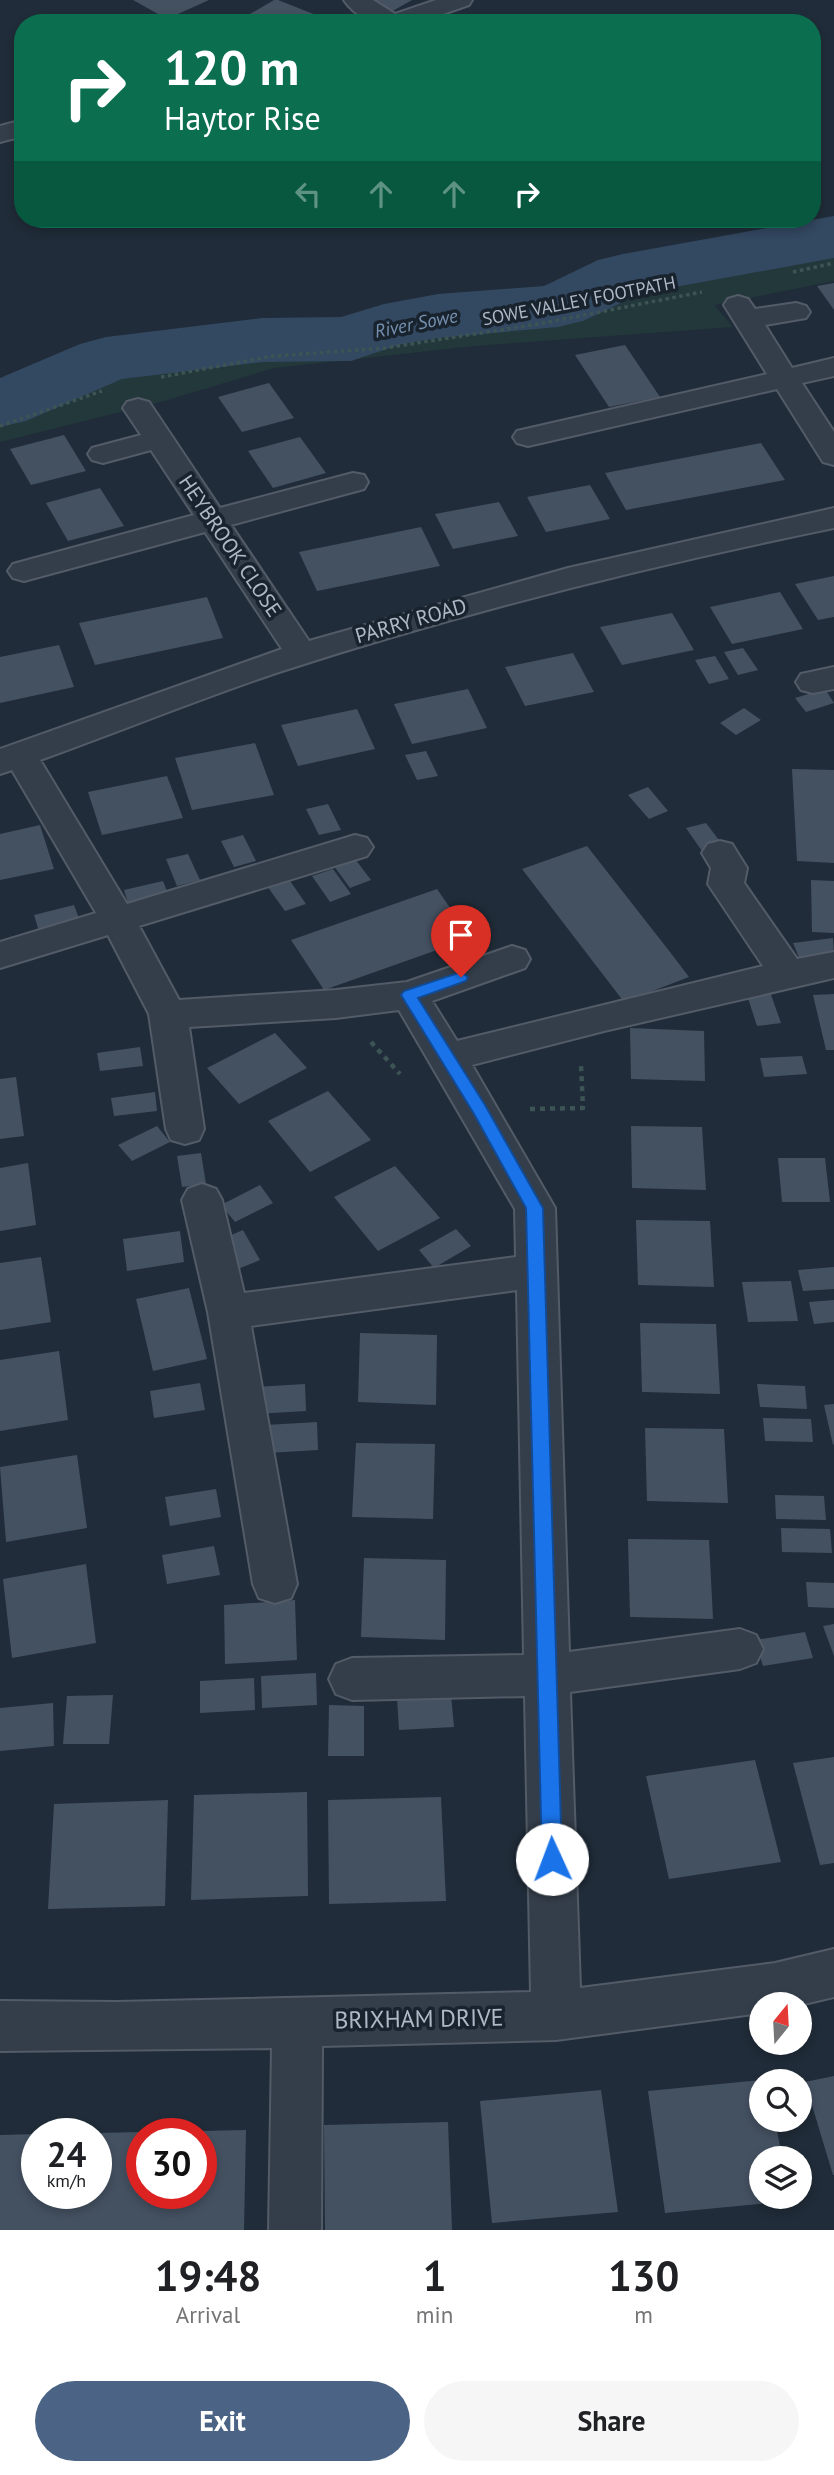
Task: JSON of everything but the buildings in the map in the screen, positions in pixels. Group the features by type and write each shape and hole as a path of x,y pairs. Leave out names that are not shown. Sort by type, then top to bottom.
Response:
{"street":[{"path":"356,0 379,14"},
{"path":"419,14 460,0"},
{"path":"796,312 743,311 834,456"},
{"path":"528,437 834,367"},
{"name":"HEYBROOK CLOSE","path":"138,408 302,653"},
{"path":"103,454 159,439"},
{"path":"24,571 353,482"},
{"name":"PARRY ROAD","path":"10,759 302,653 461,606 739,537 834,519"},
{"path":"10,759 117,918 168,1014 185,1129"},
{"path":"0,955 355,847"},
{"path":"720,853 729,867 726,884 788,974"},
{"path":"168,1014 336,1004 409,995 512,959"},
{"path":"448,1057 580,1023 834,965"},
{"path":"409,995 480,1110 534,1208 556,2016"},
{"path":"202,1200 228,1311 275,1584"},
{"path":"228,1311 536,1270"},
{"path":"352,1679 547,1675 740,1649"},
{"name":"BRIXHAM DRIVE","path":"0,2026 556,2016 775,1987 834,1973"},
{"path":"295,2230 297,2022"}],"path":[{"path":"783,274 834,263"},
{"name":"SOWE VALLEY FOOTPATH","path":"153,379 273,356 384,348 538,324 707,290"},
{"path":"0,426 114,387"},
{"path":"480,1110 583,1108 580,1023"}],"green space":[{"path":"834,247 834,281 714,305 733,327 475,346 274,368 164,401 0,442 0,412 79,378 116,367 226,354 365,347 403,330 435,324 477,324 564,309 630,281 718,269"}],"waterway":[{"name":"River Sowe","path":"0,405 106,359 263,340 351,339 384,326 438,316 558,306 623,275 834,237"}],"route":[{"path":"461,977 409,995 480,1110 534,1208 552,1859"}]}
